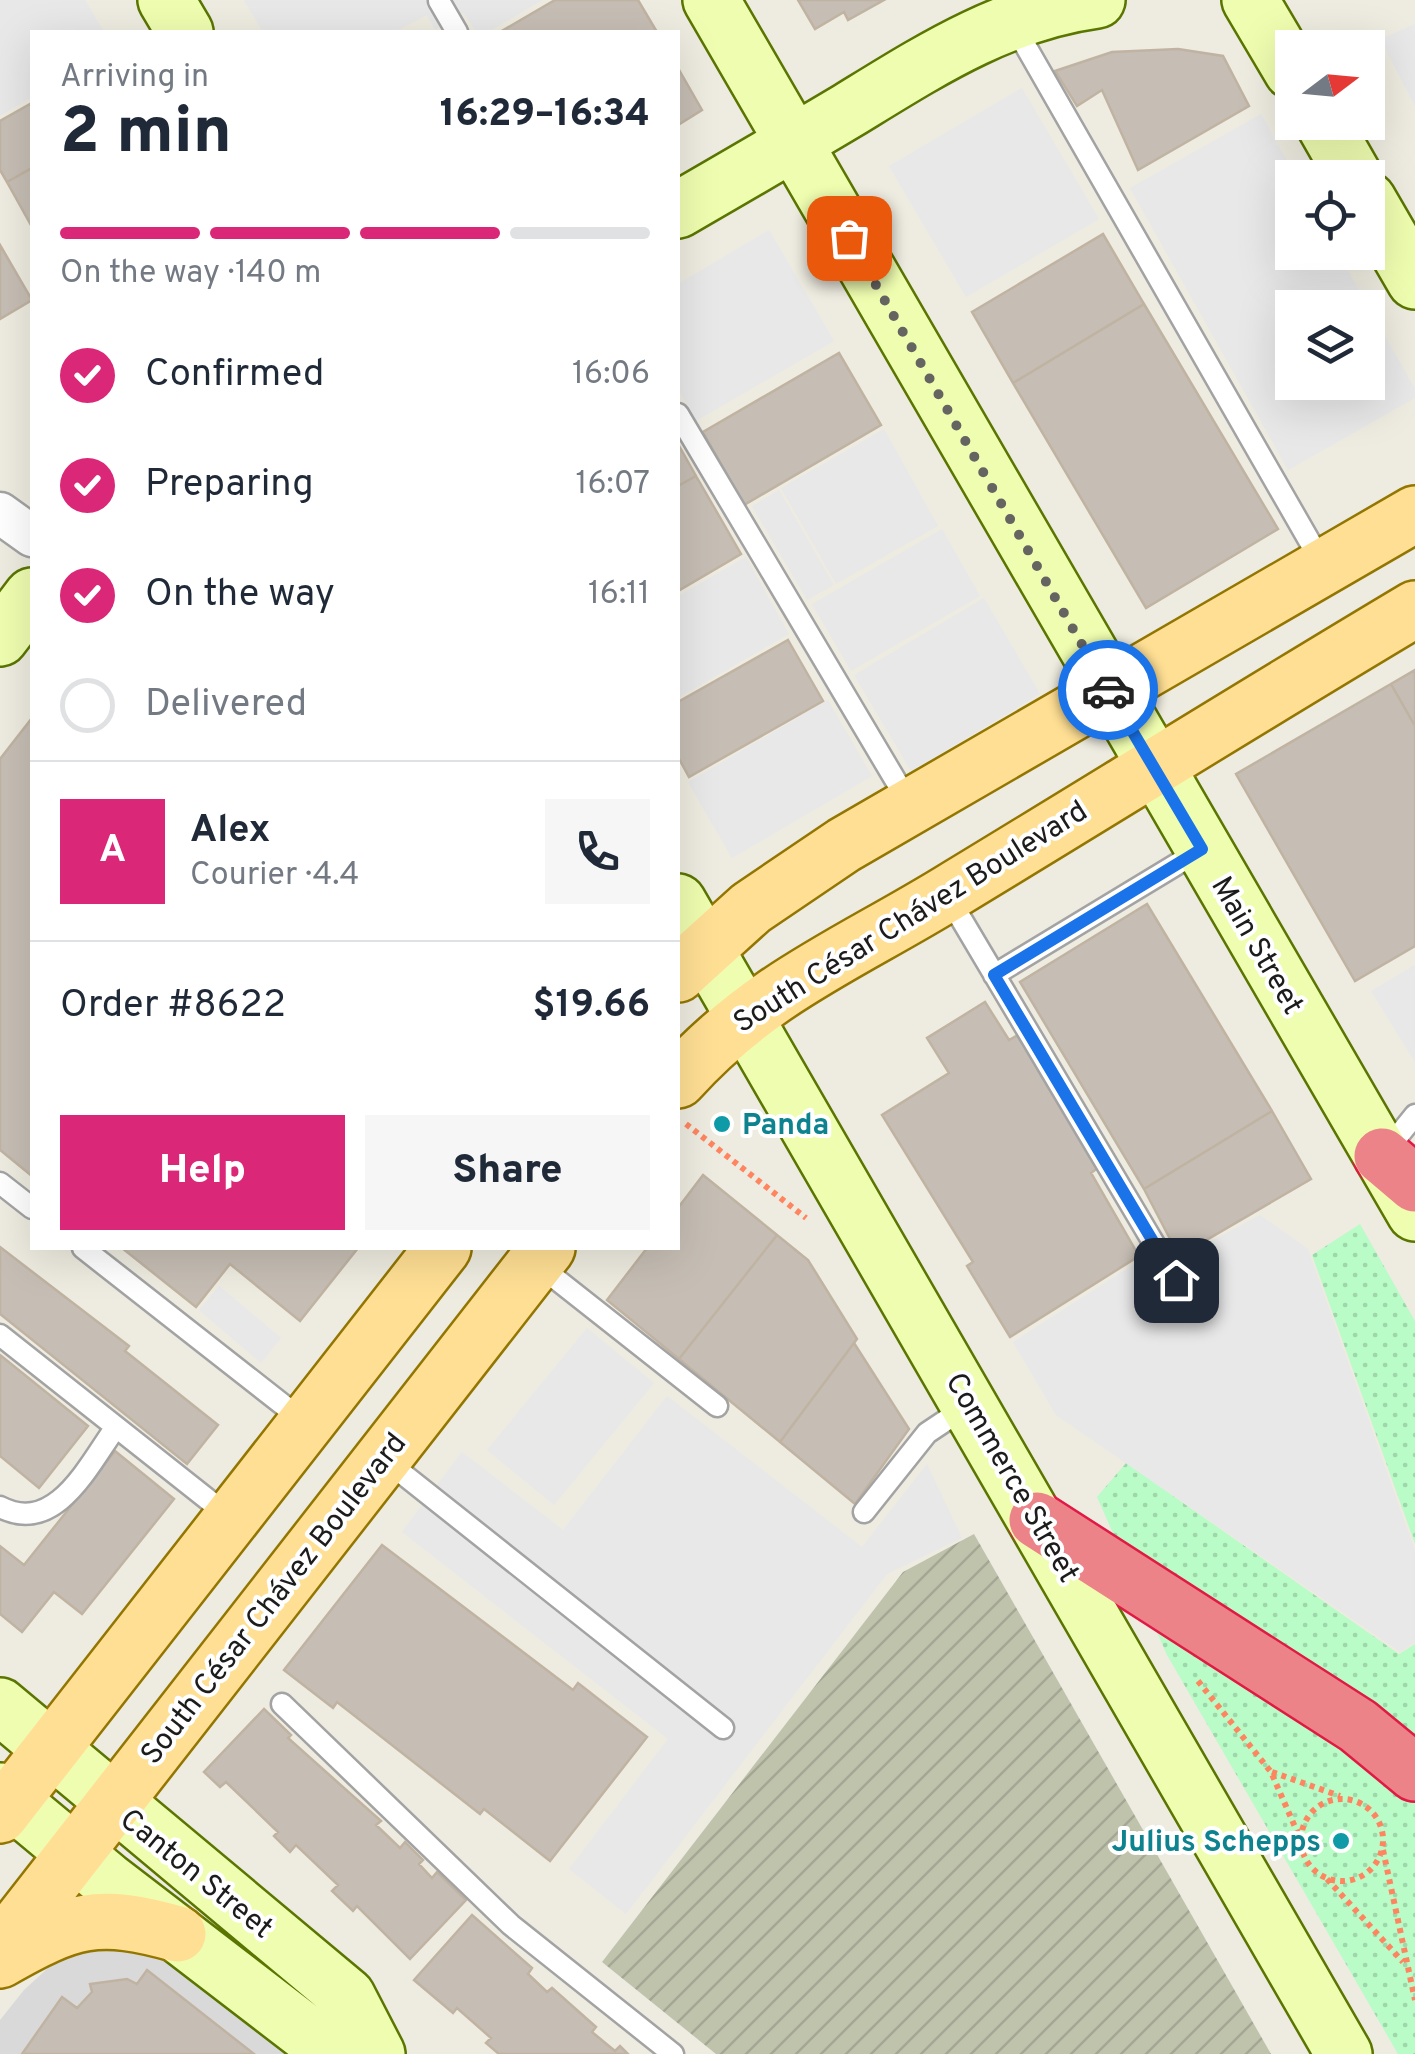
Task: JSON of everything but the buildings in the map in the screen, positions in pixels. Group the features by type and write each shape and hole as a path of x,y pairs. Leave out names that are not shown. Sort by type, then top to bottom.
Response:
{"highway":[{"path":"1037,1520 1358,1726 1415,1773"}],"main road":[{"path":"166,0 184,30"},
{"name":"Main Street","path":"712,0 1202,849 1404,1152 1415,1213"},
{"path":"680,209 1006,9 1097,0"},
{"path":"1250,0 1275,42"},
{"path":"1385,229 1415,280"},
{"path":"691,961 772,892 910,806 1415,514"},
{"path":"0,638 30,599"},
{"name":"South César Chávez Boulevard","path":"680,1096 744,1014 1415,608"},
{"name":"Commerce Street","path":"680,911 691,961 744,1014 1344,2054"},
{"path":"4,1802 50,1750 441,1250"},
{"name":"South César Chávez Boulevard","path":"0,1949 541,1255"},
{"name":"Canton Street","path":"0,1706 112,1804 348,1996 377,2054"},
{"name":"Canton Street","path":"4,1802 318,2042 349,2054"},
{"path":"0,1960 55,1928 110,1919 178,1934"}],"street":[{"path":"0,513 30,535"}],"lane":[{"path":"439,1 456,30"},
{"path":"1006,9 1034,68 1324,566"},
{"path":"680,417 910,806"},
{"path":"994,975 1202,849"},
{"path":"947,894 1191,1306"},
{"path":"0,1183 30,1206"},
{"path":"86,1250 306,1422"},
{"path":"541,1255 717,1406"},
{"path":"0,1336 231,1518"},
{"path":"864,1512 926,1433 971,1404"},
{"path":"0,1506 19,1514 50,1509 62,1500 116,1428"},
{"path":"383,1458 723,1728"},
{"path":"282,1704 511,1925 673,2054"}],"path":[{"path":"680,1101 820,1227"},
{"path":"1196,1668 1207,1693 1271,1772 1307,1862 1404,1963"},
{"path":"1271,1772 1364,1804 1378,1819 1404,1963 1415,2000"},
{"path":"1300,1839 1310,1812 1326,1801 1344,1798"},
{"path":"1325,1878 1356,1879 1373,1867 1382,1848"}],"shaded area":[{"path":"0,0 85,0 103,30 30,30 30,98 0,116"},
{"path":"244,0 543,0 491,30 475,30 464,13 435,30 427,15 399,30 262,30"},
{"path":"1415,24 1415,106 1385,49 1385,37"},
{"path":"1022,88 1099,219 966,297 889,166"},
{"path":"1261,114 1287,160 1275,160 1275,270 1348,270 1359,290 1275,290 1275,400 1385,400 1385,336 1415,389 1415,398 1288,470 1130,188"},
{"path":"769,230 834,341 696,421 680,393 680,283"},
{"path":"884,429 938,526 836,584 781,488"},
{"path":"779,490 834,585 807,600 752,506"},
{"path":"942,529 980,596 851,671 812,604"},
{"path":"746,557 789,634 680,697 680,595"},
{"path":"984,598 1040,694 911,771 854,675"},
{"path":"828,700 872,776 732,858 688,782"},
{"path":"1415,965 1415,1062 1371,991"},
{"path":"1260,1215 1308,1249 1415,1551 1415,1642 1400,1652 1056,1415 1013,1342 1139,1261 1148,1275"},
{"path":"219,1286 281,1338 261,1363 199,1310"},
{"path":"587,1328 654,1383 554,1505 487,1450"},
{"path":"667,1396 862,1547 927,1464 962,1538 887,1574 626,1914 569,1869 668,1739 402,1532 462,1452 563,1530"},
{"path":"974,1534 1271,2054 716,2054 602,1962 903,1572"},
{"path":"124,1938 187,1967 294,2054 0,2054 0,2020 24,1990 61,1956"}],"green space":[{"path":"1360,1224 1415,1321 1415,1544 1312,1255"},
{"path":"1126,1463 1399,1654 1415,1644 1415,2054 1398,2054 1167,1655 1097,1497"}],"way so far":[{"path":"849,238 1108,690"}],"place":[{"name":"Panda","path":"722,1124"},
{"name":"Julius Schepps","path":"1341,1841"}],"route":[{"path":"1108,690 1202,849 994,975 1176,1280"}]}
